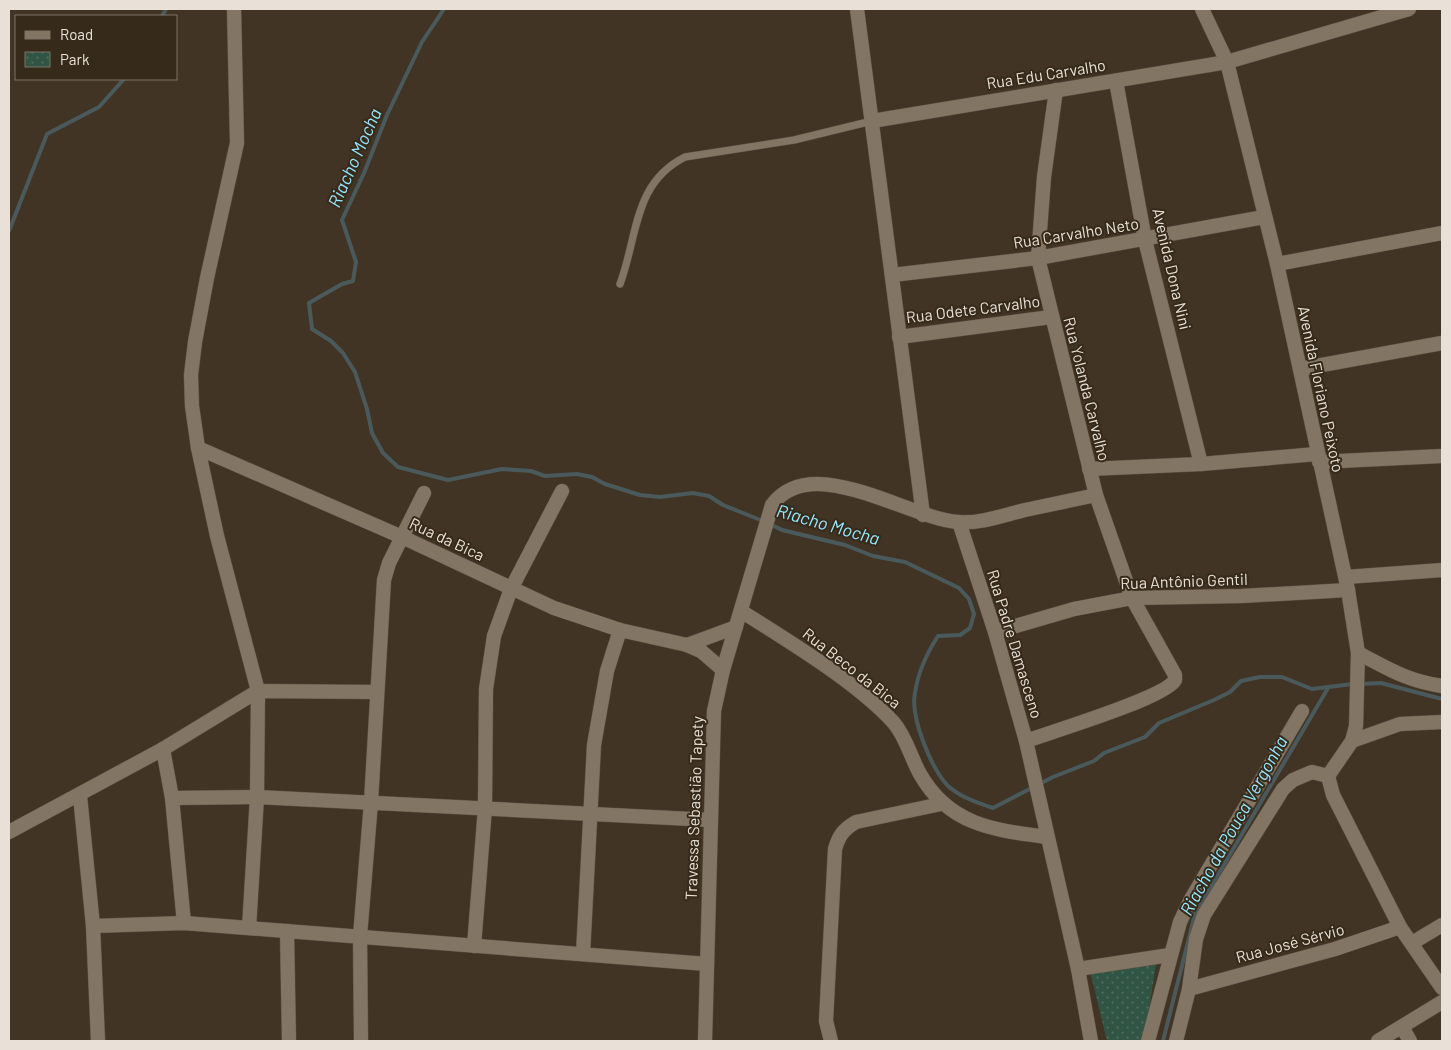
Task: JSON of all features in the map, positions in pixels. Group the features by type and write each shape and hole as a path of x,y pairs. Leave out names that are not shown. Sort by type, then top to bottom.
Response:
{"street":[{"path":"234,9 238,129 195,342 191,375 192,406 198,448 217,536 258,691 257,797 250,928"},
{"path":"857,9 923,515 959,522 999,517 1096,495"},
{"name":"Avenida Floriano Peixoto","path":"1202,9 1226,62 1276,264 1347,584 1358,652 1356,726 1352,742 1328,776"},
{"name":"Rua Edu Carvalho","path":"872,121 1226,62 1409,9"},
{"name":"Avenida Dona Nini","path":"1116,81 1145,240 1201,464"},
{"name":"Rua Yolanda Carvalho","path":"1026,741 1149,696 1170,686 1175,680 1172,669 1132,598 1096,495 1038,258 1044,177 1056,90"},
{"name":"Rua Carvalho Neto","path":"892,275 1038,258 1264,217"},
{"path":"1276,264 1442,233"},
{"name":"Rua Odete Carvalho","path":"899,337 1051,317"},
{"path":"1300,369 1442,343"},
{"name":"Rua da Bica","path":"198,448 402,537 511,589 582,619 620,630 687,645 701,651 723,670"},
{"path":"1089,470 1318,458 1442,456"},
{"name":"Travessa Sebastião Tapety","path":"706,1041 714,711 723,670 772,505 779,496 802,485 838,486 884,499 923,515"},
{"path":"474,946 485,808 486,689 494,636 511,589 562,491"},
{"path":"361,1041 360,936 371,802 384,580 389,563 424,493"},
{"name":"Rua Padre Damasceno","path":"959,522 995,632 1026,741 1047,837"},
{"name":"Rua Antônio Gentil","path":"995,632 1074,609 1132,598 1242,596 1347,584 1442,570"},
{"name":"Rua Beco da Bica","path":"740,611 794,645 896,725 921,776 941,804 968,821 1009,832 1047,837"},
{"path":"687,645 736,627"},
{"path":"583,954 589,815 600,706 620,630"},
{"path":"1358,652 1400,676 1422,683 1442,686"},
{"path":"9,832 80,796 163,749 258,691 377,692"},
{"path":"1148,1041 1180,922 1191,899 1302,711"},
{"path":"1352,742 1400,724 1442,722"},
{"path":"163,749 172,798 184,923"},
{"path":"1176,1041 1188,989 1196,939 1204,915 1283,789 1293,780 1312,772 1328,776 1333,795 1400,927 1442,988"},
{"path":"80,796 93,926 98,1041"},
{"path":"172,798 257,797 711,820"},
{"path":"831,1041 826,1021 835,849 838,838 845,828 856,822 941,804"},
{"path":"1047,837 1078,969 1091,1041"},
{"path":"93,926 184,923 707,964"},
{"path":"1412,943 1442,925"},
{"name":"Rua José Sérvio","path":"1188,989 1335,949 1400,927"},
{"path":"287,931 289,1041"},
{"path":"1078,969 1170,955"},
{"path":"1378,1041 1442,1002"},
{"path":"1402,1027 1410,1041"}],"lane":[{"path":"620,284 645,196 660,173 668,165 692,155 794,140 872,121"}],"green space":[{"path":"1156,964 1144,1041 1107,1041 1090,971"}],"waterway":[{"path":"163,15 166,9"},
{"name":"Riacho Mocha","path":"444,9 422,42 387,115 364,173 342,220 356,262 353,281 342,284 309,303 312,329 331,341 343,353 355,372 367,409 372,433 383,453 398,467 448,480 502,469 531,471 545,476 577,474 592,477 605,484 640,495 660,497 693,493 709,496 723,505 763,521"},
{"path":"9,231 47,134 99,107 123,80"},
{"name":"Riacho Mocha","path":"770,524 782,530 845,545 873,556 905,562 959,588 969,599 974,614 970,628 960,635 938,636 921,670 916,685 914,703 923,742 941,778 953,790 975,802 993,808 1053,777 1094,761 1104,753 1145,737 1159,723 1230,692 1241,681 1260,677 1282,677 1312,689 1353,684"},
{"name":"Riacho Mocha","path":"1360,684 1381,683 1442,699"},
{"name":"Riacho da Pouca Vergonha","path":"1163,1041 1195,914 1328,688"}]}
